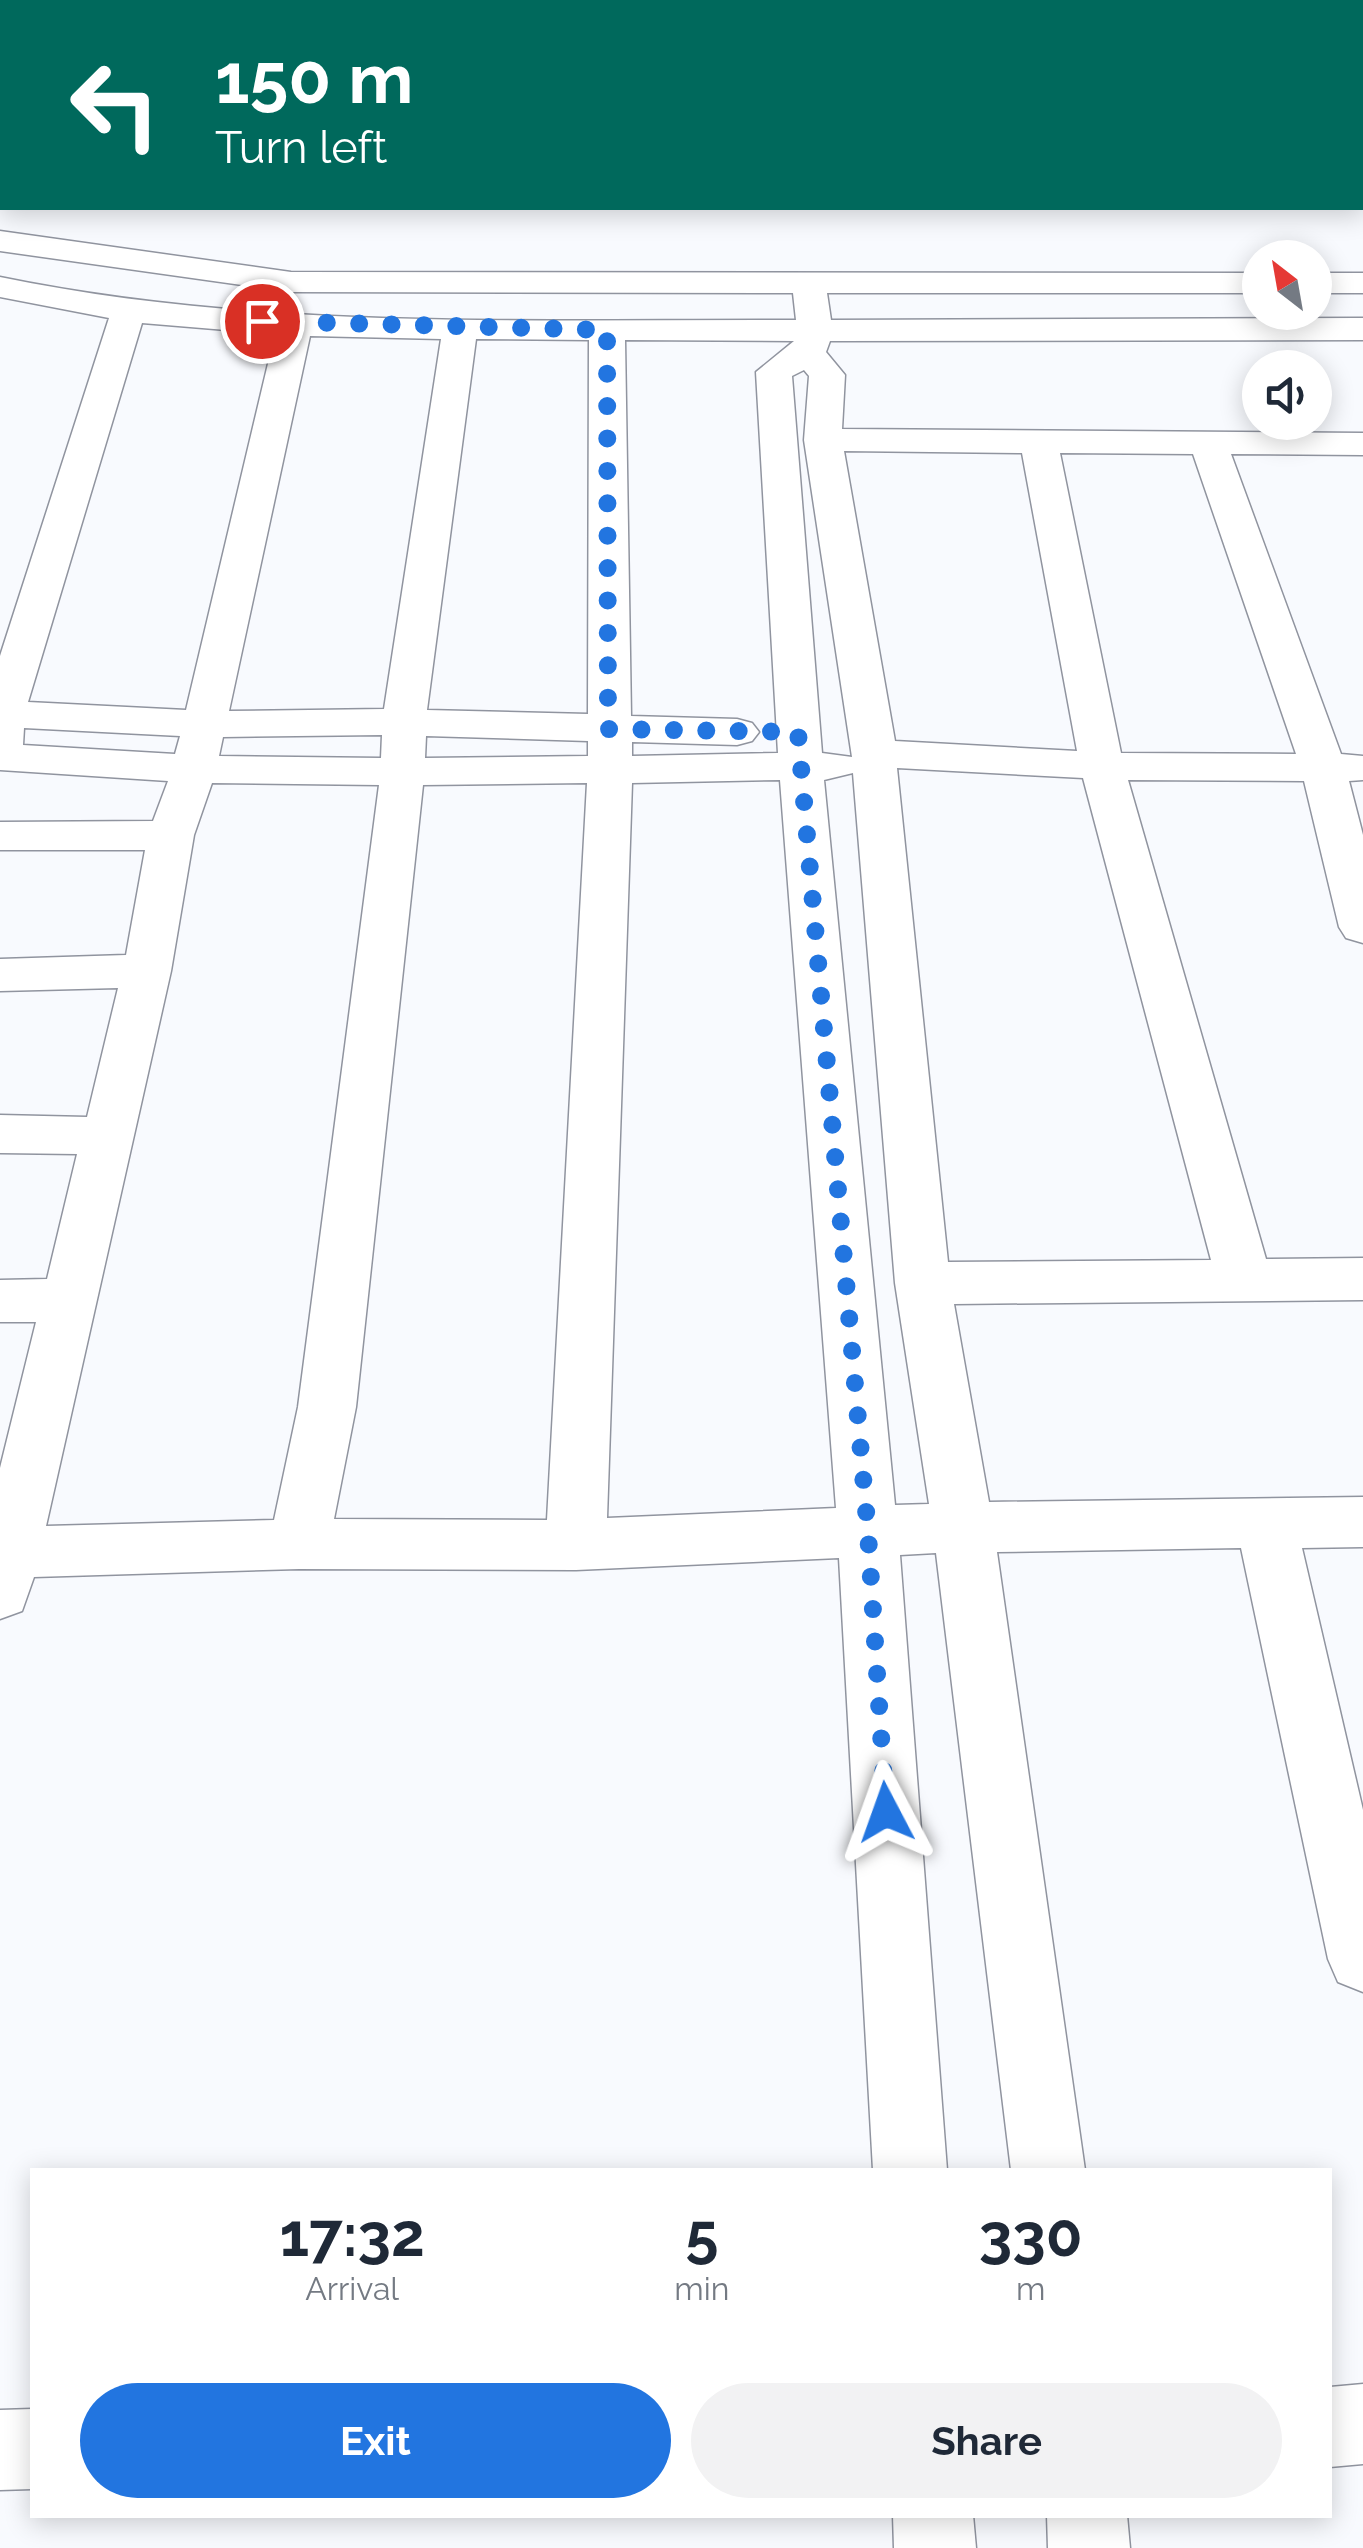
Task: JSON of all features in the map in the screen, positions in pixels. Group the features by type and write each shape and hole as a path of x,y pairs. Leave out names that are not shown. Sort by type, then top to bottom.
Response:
{"street":[{"path":"0,240 290,282 1242,284"},
{"path":"1332,283 1363,283"},
{"path":"810,284 811,343 827,376 823,440 873,751 923,1283 963,1528 1048,2168"},
{"path":"4,295 128,312 295,324 607,330 811,343 1363,329"},
{"path":"128,312 1,735 200,747 403,768 608,750 800,749 1102,766 1343,767"},
{"path":"295,324 200,747 172,835 147,971 3,1566 299,1544 576,1544 963,1528 1363,1522"},
{"path":"299,1544 327,1406 403,768 404,722 460,328"},
{"path":"576,1544 608,750 607,330"},
{"path":"811,343 774,372 800,749 868,1533 910,2168"},
{"path":"823,440 1363,444"},
{"path":"1208,442 1343,767 1363,927"},
{"path":"1039,444 1102,766 1244,1279"},
{"path":"200,747 404,722 608,750"},
{"path":"0,836 172,835"},
{"path":"0,975 147,971"},
{"path":"0,1134 108,1136"},
{"path":"923,1283 1363,1279"},
{"path":"0,1301 66,1300"},
{"path":"1266,1523 1363,1958"},
{"path":"1332,2427 1363,2424"},
{"path":"0,2450 30,2449"},
{"path":"933,2518 934,2548"},
{"path":"1087,2518 1088,2548"}],"route":[{"path":"262,321 607,330 608,729 798,732 868,1533 886,1812"}]}
